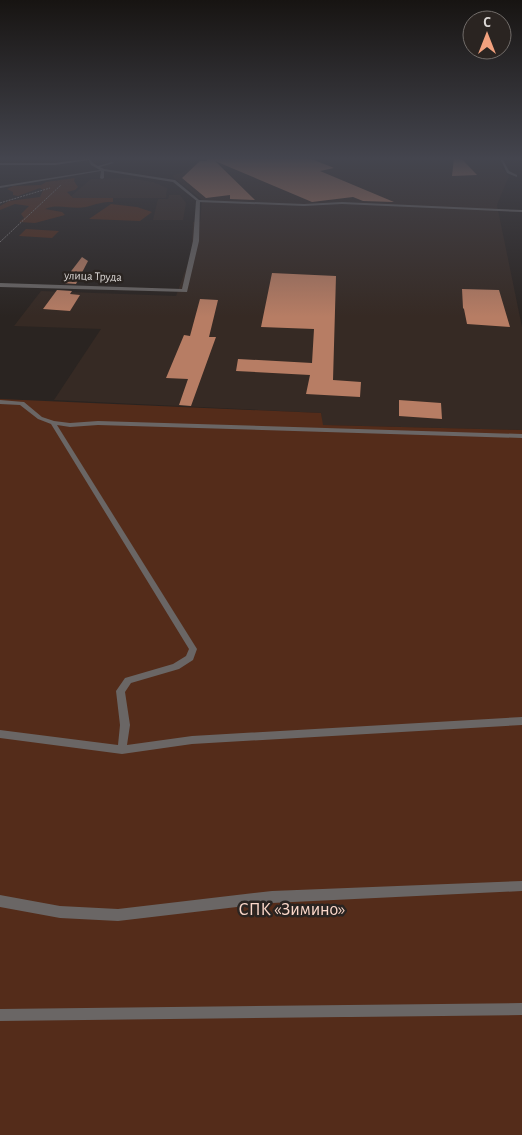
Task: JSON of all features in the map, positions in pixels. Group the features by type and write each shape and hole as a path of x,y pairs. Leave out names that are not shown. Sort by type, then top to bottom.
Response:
{"street":[{"name":"улица Труда","path":"0,284 185,291 196,242 198,211"}],"lane":[{"path":"0,402 22,403 40,418 53,423 70,425 98,423 522,436"},
{"path":"53,423 193,649 190,658 176,667 128,680 120,691 125,725 122,750"},
{"path":"0,734 54,743 122,750 192,740 522,721"},
{"path":"0,901 60,912 118,915 272,897 522,886"},
{"path":"0,1016 522,1009"}],"path":[{"path":"0,242 33,211"}],"shaded area":[{"path":"155,211 185,211 183,220 153,220"},
{"path":"201,211 498,211 522,327 522,430 322,425 321,413 54,400 101,329 14,326 41,291 176,296 191,255 193,222 200,222"}],"green space":[{"path":"24,211 56,211 65,215 35,223 19,222 24,218 21,214"},
{"path":"101,211 152,212 140,221 89,219"},
{"path":"26,229 59,231 52,238 19,236"},
{"name":"СПК «Зимино»","path":"0,399 321,413 323,425 522,430 522,1135 0,1135"}],"building":[{"path":"82,257 88,261 76,284 62,283"},
{"path":"272,273 336,276 333,380 361,382 360,397 306,394 310,375 236,371 238,359 312,363 314,329 261,327"},
{"path":"462,289 499,290 510,327 467,324 463,308"},
{"path":"57,290 72,291 70,294 80,295 70,311 43,309"},
{"path":"200,299 218,300 209,337 216,337 191,406 179,405 188,379 166,378 184,335 190,336"},
{"path":"399,400 441,403 442,419 399,416"}]}
